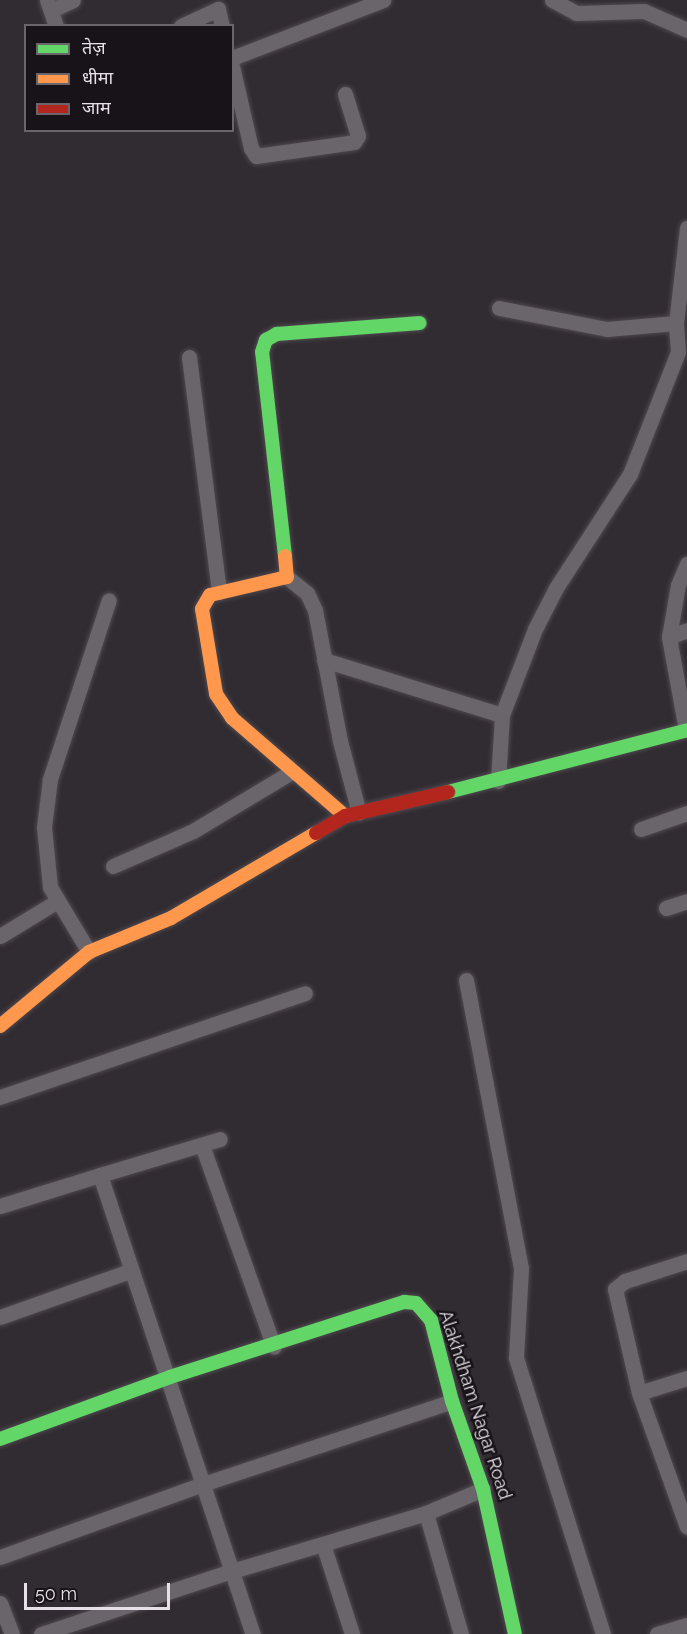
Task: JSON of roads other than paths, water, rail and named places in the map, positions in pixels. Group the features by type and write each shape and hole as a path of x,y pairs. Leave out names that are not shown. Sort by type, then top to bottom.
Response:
{"street":[{"path":"55,24 50,5 73,0"},
{"path":"234,57 365,4 383,0"},
{"path":"552,0 576,13 644,11 687,30"},
{"path":"184,24 216,5 221,24"},
{"path":"234,75 251,148 256,156 354,142 357,128 345,94"},
{"path":"498,781 501,715 535,629 556,588 630,474 678,352 676,323 687,228"},
{"path":"500,308 606,329 676,323"},
{"path":"352,815 315,610 307,593 287,577 262,352 266,340 277,334 420,323"},
{"path":"189,357 219,592"},
{"path":"0,1026 89,952 171,918 352,815 498,781 687,730 669,637 678,585 687,564"},
{"path":"287,577 219,592 210,596 202,609 216,694 232,717 291,772 352,815"},
{"path":"89,952 56,902 44,851 50,779 109,600"},
{"path":"669,637 687,630"},
{"path":"324,660 501,715"},
{"path":"113,866 193,831 291,772"},
{"path":"641,829 687,813"},
{"path":"666,908 687,901"},
{"path":"0,936 56,902"},
{"path":"466,980 521,1268 516,1358 603,1634"},
{"path":"0,1097 305,993"},
{"path":"0,1206 220,1139"},
{"path":"202,1144 274,1347"},
{"path":"100,1175 130,1271 170,1377 253,1634"},
{"path":"687,1261 625,1281 615,1289 639,1393 683,1504 687,1527"},
{"path":"0,1317 130,1271"},
{"name":"Alakhdham Nagar Road","path":"0,1439 170,1377 274,1347 404,1302 416,1303 431,1320 452,1401 483,1489 515,1634"},
{"path":"639,1393 687,1378"},
{"path":"0,1557 203,1484 452,1401"},
{"path":"41,1634 232,1571 426,1513 483,1489"},
{"path":"426,1513 461,1634"},
{"path":"323,1544 352,1634"},
{"path":"0,1604 12,1634"},
{"path":"657,1634 687,1625"}]}
